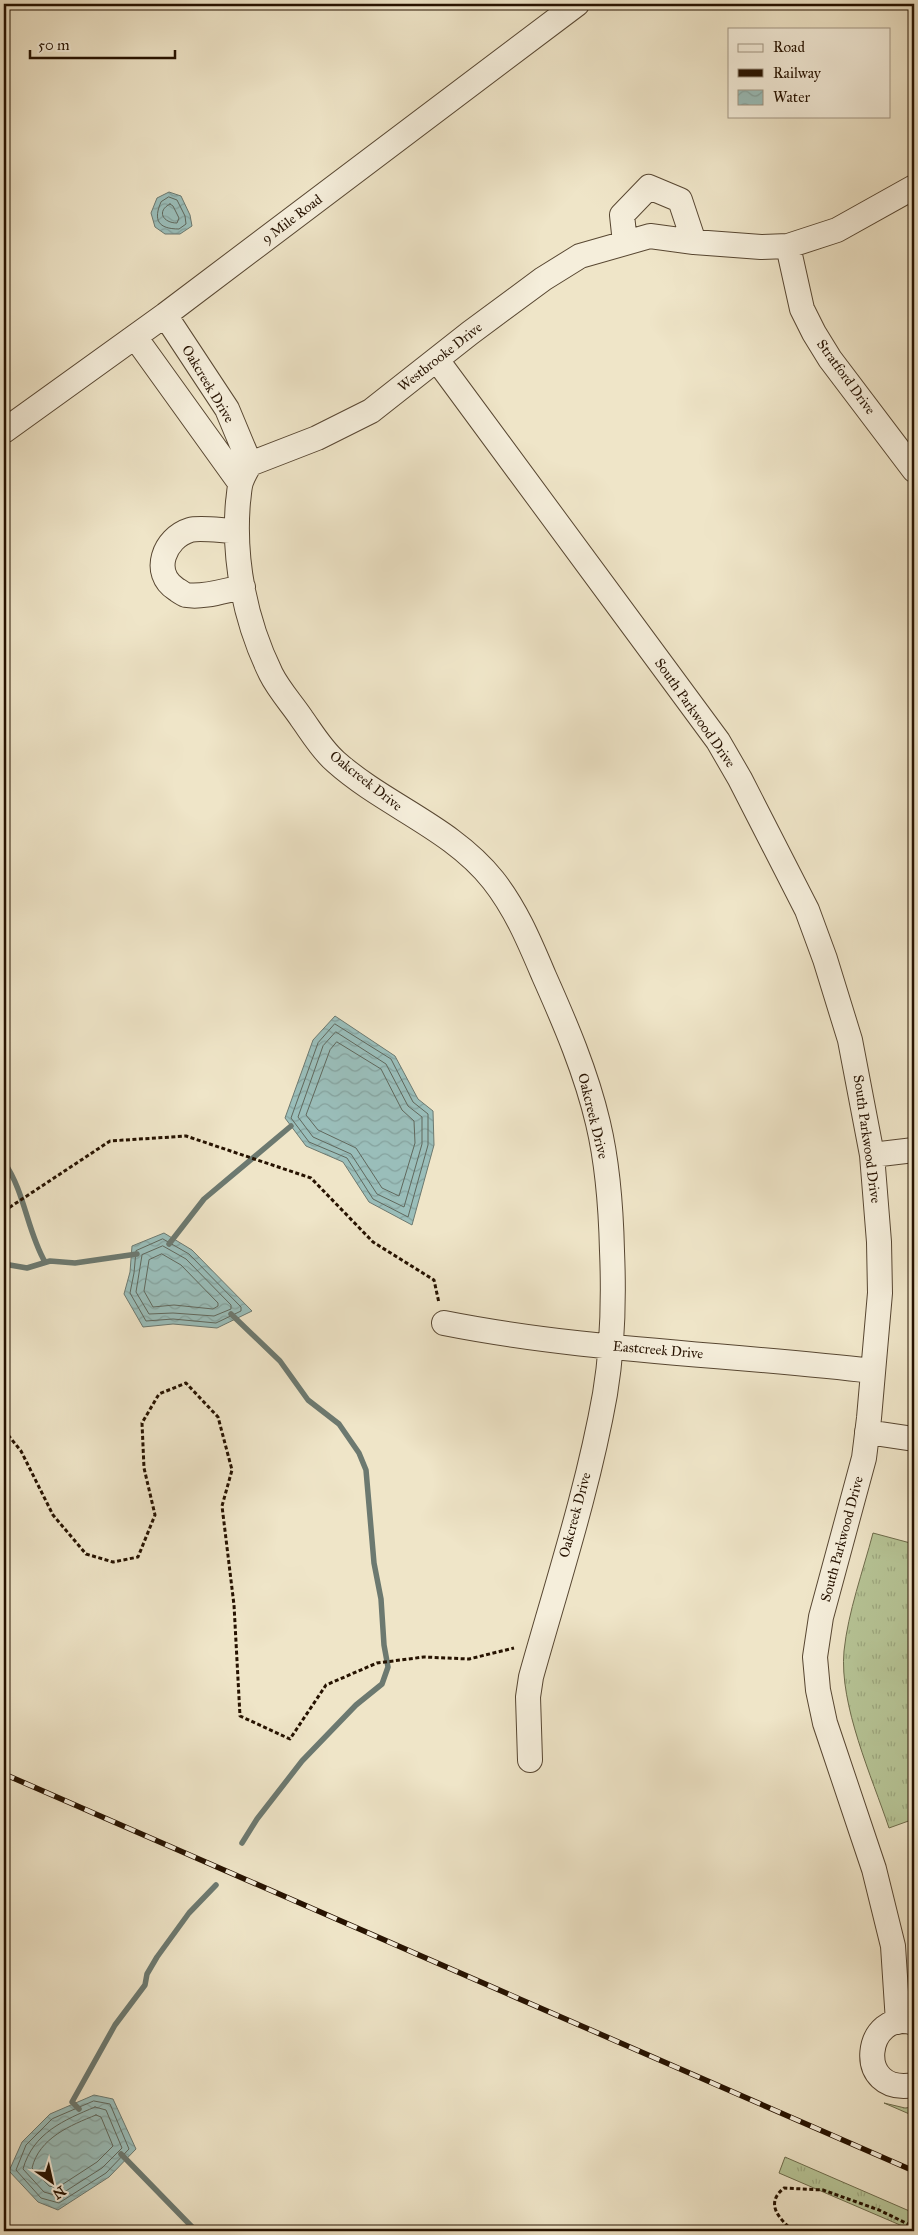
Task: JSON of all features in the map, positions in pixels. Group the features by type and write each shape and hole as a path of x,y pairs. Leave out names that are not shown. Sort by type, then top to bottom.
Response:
{"street":[{"name":"9 Mile Road","path":"4,431 165,315 576,4"},
{"path":"625,244 622,215 649,187 680,200 694,242"},
{"name":"Westbrooke Drive","path":"245,473 371,411 536,284 580,256 650,236 694,242 761,247 788,246 836,230 914,187"},
{"name":"Stratford Drive","path":"788,246 802,309 814,333 830,359 914,470"},
{"name":"Oakcreek Drive","path":"165,315 227,409 245,473 236,531 245,603 254,632 272,676 312,734 334,760 392,803 442,834 476,861 492,879 513,909 565,1022 586,1081 598,1124 608,1181 611,1215 614,1306 611,1347 605,1392 594,1446 531,1677 528,1697 530,1760"},
{"name":"Oakcreek Drive","path":"135,336 245,473"},
{"name":"South Parkwood Drive","path":"437,360 718,741 740,779 807,910 826,959 852,1048 872,1155 879,1233 880,1293 864,1458 821,1617 815,1657 818,1690 825,1722 874,1869 893,1946 906,2023 888,2026 880,2033 874,2042 871,2052 872,2063 884,2081 904,2087 914,2086"},
{"path":"236,531 191,529 176,537 165,550 162,564 168,584 185,595 243,587"},
{"path":"872,1155 914,1150"},
{"name":"Eastcreek Drive","path":"444,1324 495,1333 611,1347 784,1360 872,1371"},
{"path":"867,1432 914,1439"}],"path":[{"path":"5,1210 110,1141 186,1136 311,1178 373,1242 434,1280 444,1324"},
{"path":"4,1430 21,1451 53,1515 86,1554 112,1562 138,1557 155,1516 144,1468 142,1423 159,1394 186,1383 218,1417 232,1470 222,1506 234,1605 240,1716 290,1739 326,1686 377,1663 424,1657 469,1660 514,1648"},
{"path":"793,2231 778,2217 774,2204 778,2193 784,2188 823,2190 879,2210 914,2227"}],"green space":[{"path":"873,1533 914,1544 914,1819 889,1828 858,1741 844,1672 844,1651 849,1621"},
{"path":"884,2103 905,2108 914,2107 914,2116"},
{"path":"785,2157 914,2213 914,2231 779,2173"}],"water":[{"path":"169,192 181,196 190,215 192,226 180,234 165,234 155,227 151,213 157,198"},
{"path":"335,1016 395,1056 418,1099 433,1111 434,1145 412,1225 369,1202 343,1162 306,1146 285,1118 313,1040"},
{"path":"164,1233 192,1250 252,1311 217,1328 173,1324 143,1327 124,1294 130,1272 132,1246"},
{"path":"94,2095 113,2099 136,2149 109,2177 58,2210 38,2202 9,2171 22,2142 50,2114"}],"waterway":[{"path":"169,1244 204,1199 291,1126"},
{"path":"4,1162 17,1186 34,1238 45,1262"},
{"path":"4,1264 27,1268 50,1261 75,1263 137,1254"},
{"path":"231,1314 280,1361 308,1400 339,1424 359,1453 366,1470 374,1563 381,1599 384,1645 388,1667 382,1684 356,1705 302,1761 257,1819 242,1843"},
{"path":"79,2109 72,2102 115,2025 145,1985 147,1974 157,1957 189,1913 216,1885"},
{"path":"121,2154 196,2231"}],"railway":[{"path":"4,1774 914,2171"}]}
